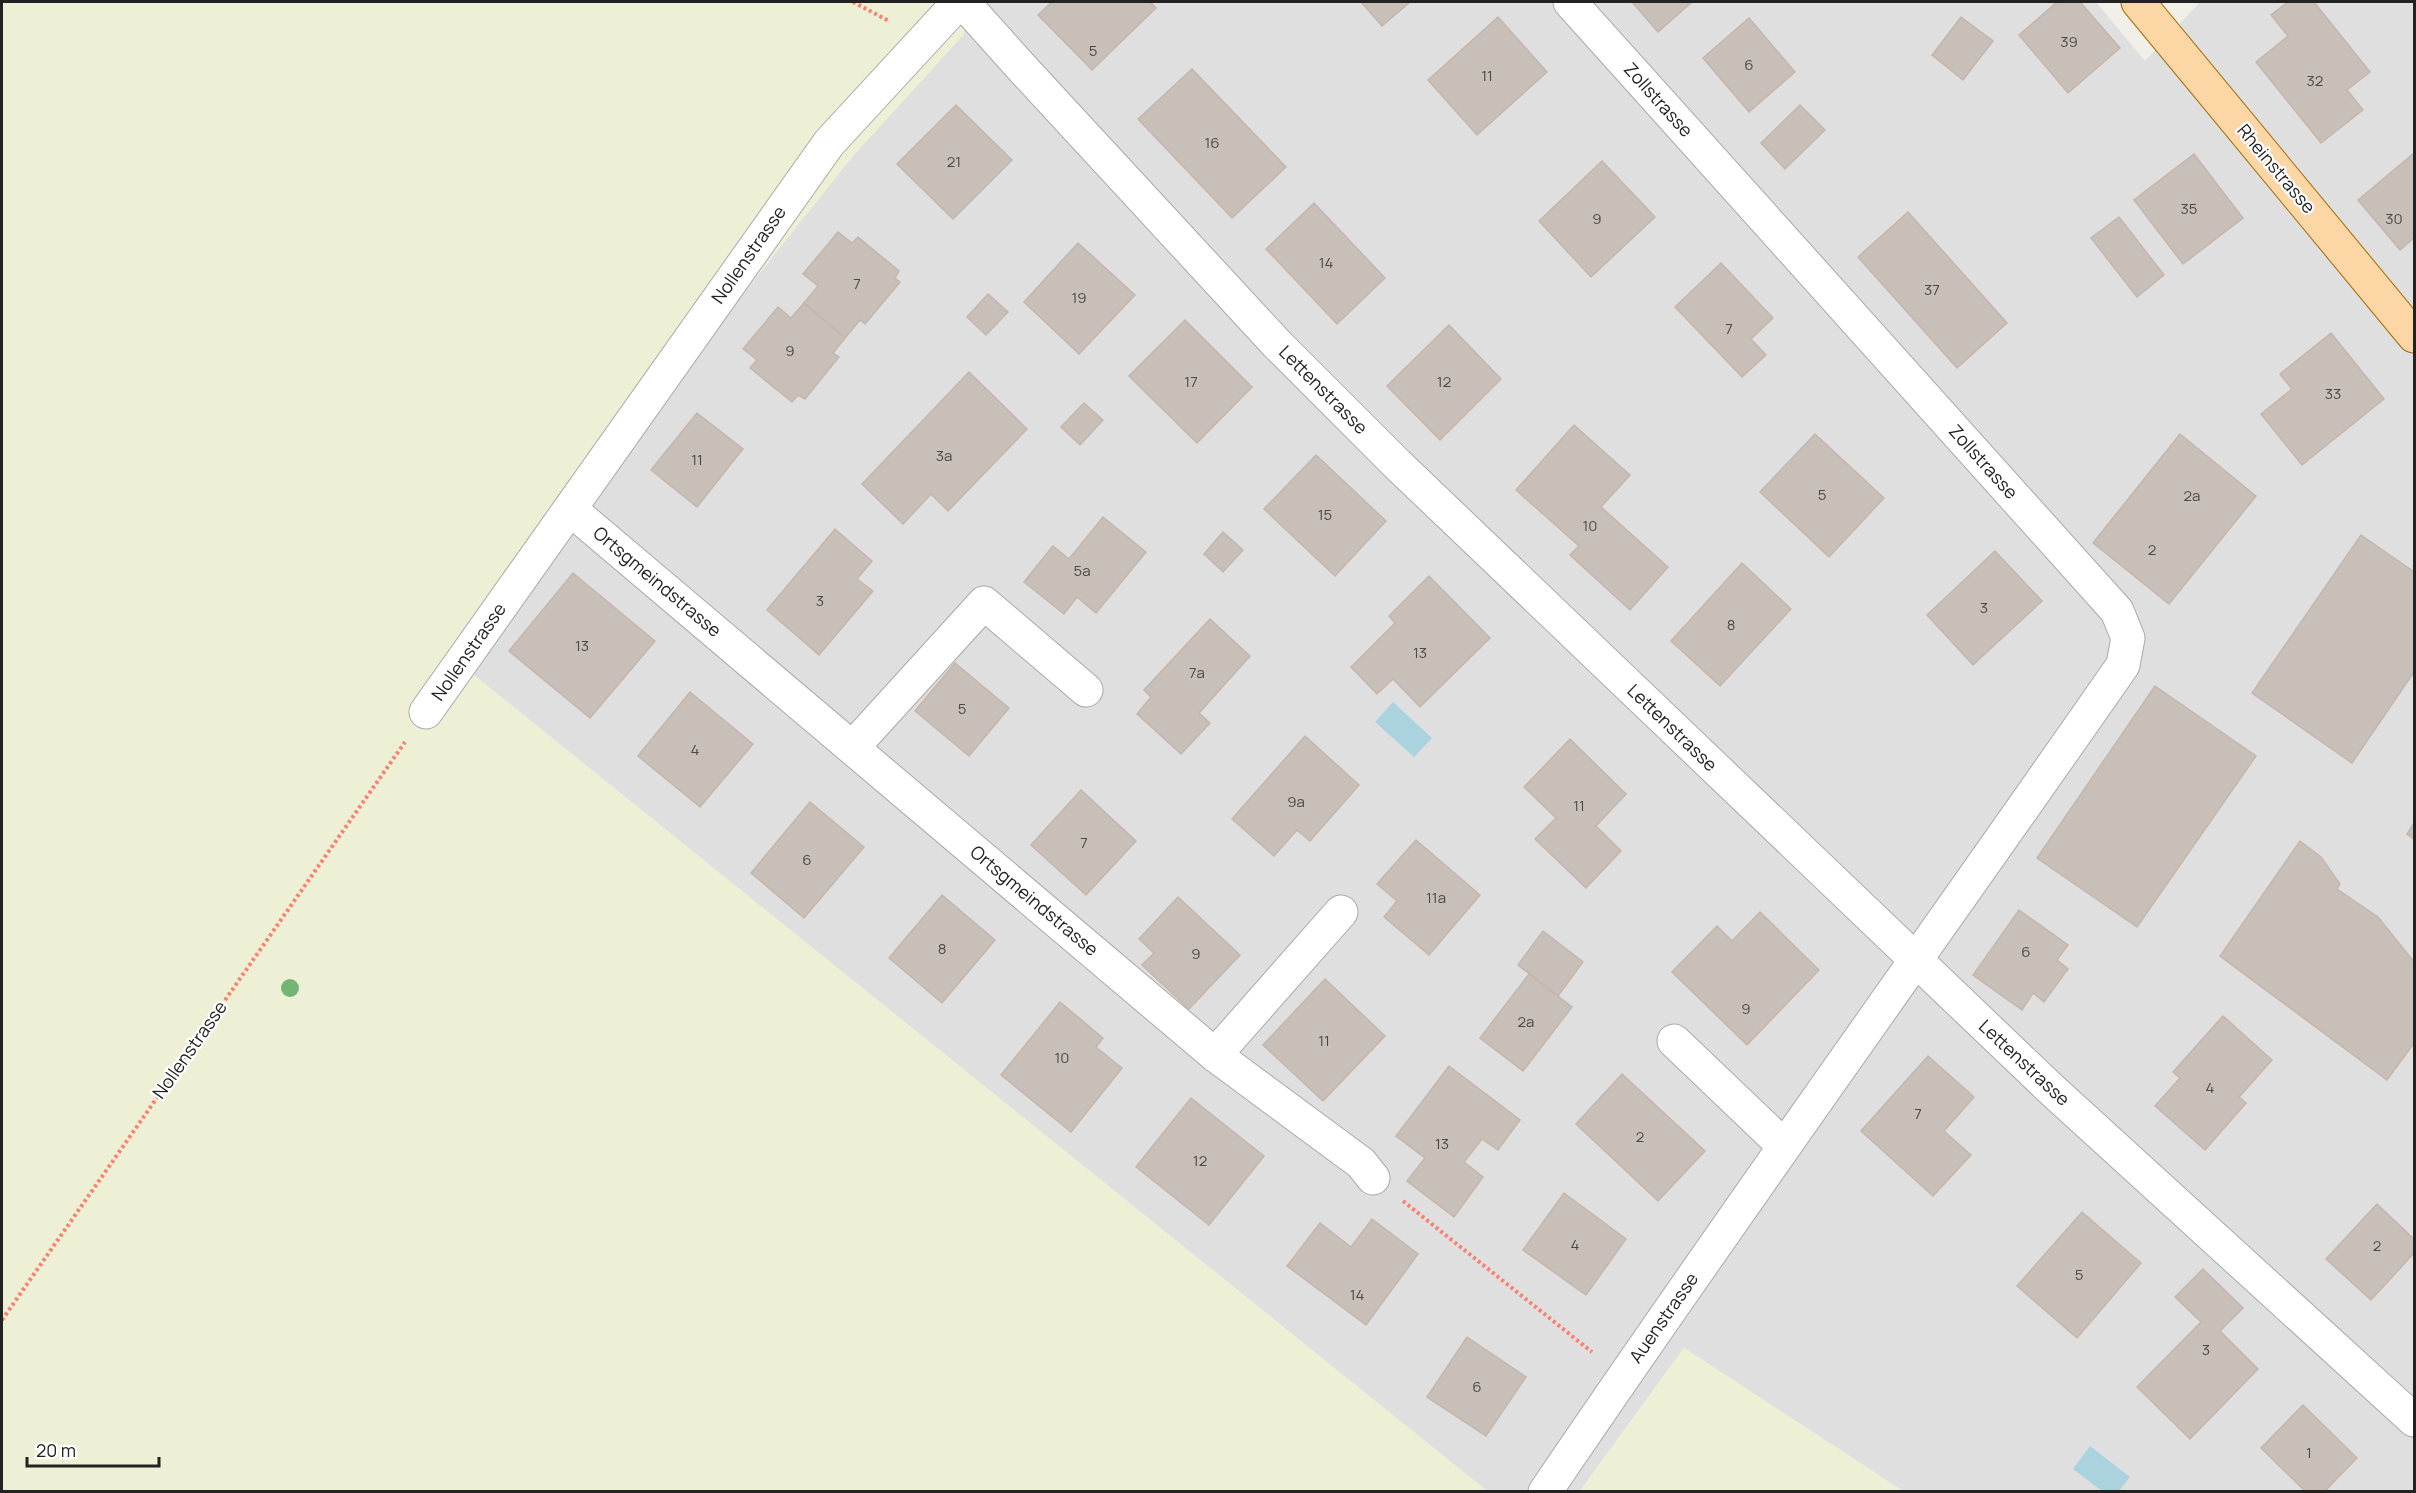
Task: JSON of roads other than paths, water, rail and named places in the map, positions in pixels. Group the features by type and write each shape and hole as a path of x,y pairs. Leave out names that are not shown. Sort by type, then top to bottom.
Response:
{"main road":[{"name":"Rheinstrasse","path":"2138,2 2415,336"}],"street":[{"name":"Nollenstrasse","path":"426,712 829,143 959,2"},
{"name":"Lettenstrasse","path":"963,2 1277,344 1397,464 2051,1089 2415,1420"},
{"name":"Zollstrasse","path":"1570,2 2117,611 2127,638 2123,665 1916,962"},
{"name":"Ortsgmeindstrasse","path":"570,509 1215,1055 1361,1163 1373,1178"},
{"path":"853,747 984,603 1086,690"},
{"path":"1215,1055 1341,912"},
{"name":"Auenstrasse","path":"1545,1491 1784,1146 1916,962"},
{"path":"1674,1041 1784,1146"}],"water":[{"path":"1393,702 1432,738 1414,757 1375,722"},
{"path":"2090,1446 2130,1477 2119,1491 2102,1491 2073,1469"}]}
